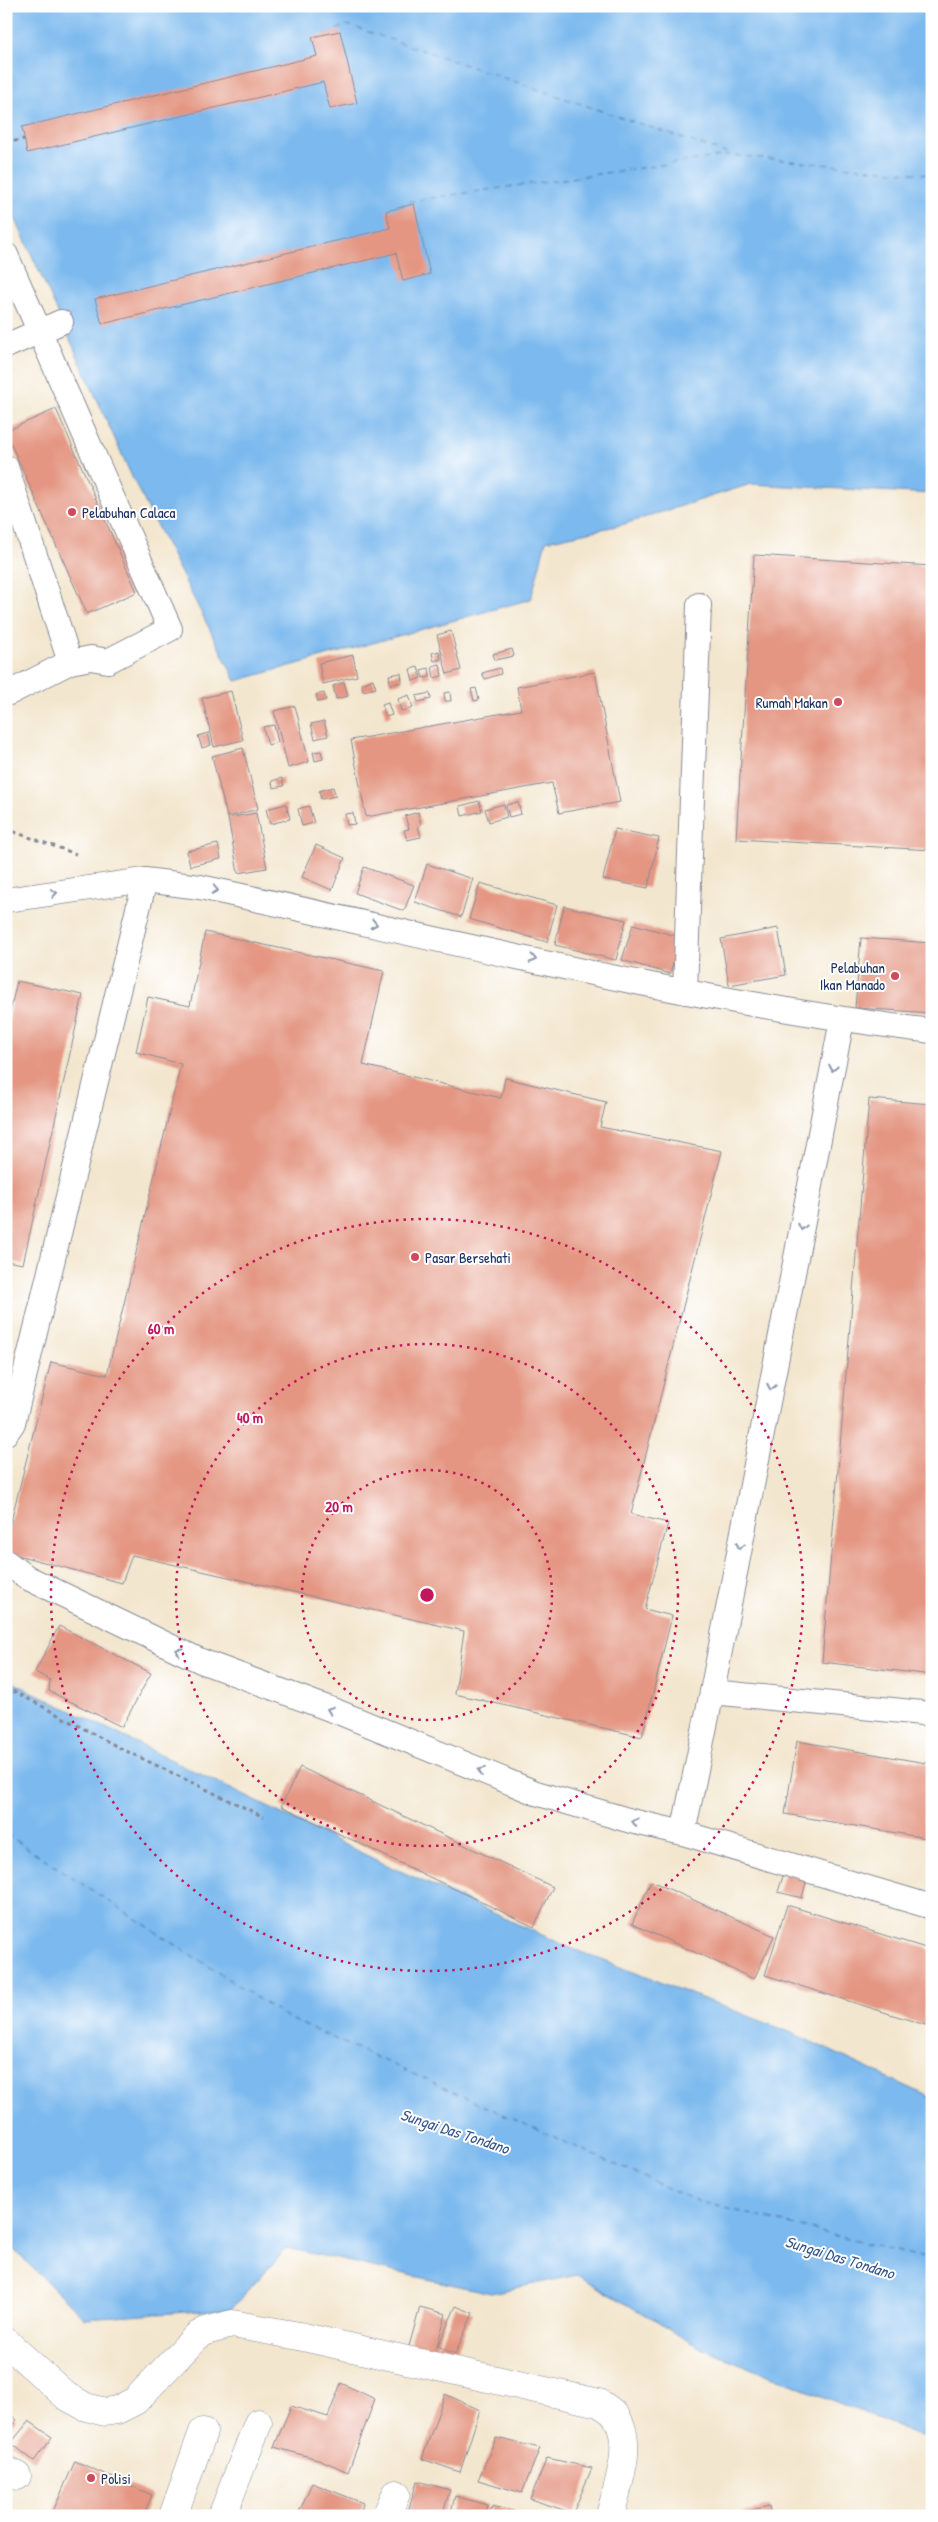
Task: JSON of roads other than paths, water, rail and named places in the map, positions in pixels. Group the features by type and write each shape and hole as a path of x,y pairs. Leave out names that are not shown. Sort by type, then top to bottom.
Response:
{"street":[{"path":"6,2342 66,2396 86,2407 105,2412 117,2410 135,2401 197,2336 206,2331 232,2324 299,2336 599,2403 616,2416 625,2434 623,2457 610,2516"},
{"path":"222,2516 258,2423"},
{"path":"173,2516 203,2432"}],"lane":[{"path":"6,255 170,629 108,661 91,658 70,662 9,693 6,686"},
{"path":"6,346 61,322"},
{"path":"6,467 70,662"},
{"path":"685,992 699,605"},
{"path":"6,1433 13,1423 146,880"},
{"path":"6,900 146,880 200,887 685,992 842,1020 932,1031"},
{"path":"682,1833 712,1692 842,1020"},
{"path":"6,1562 28,1578 201,1661 338,1712 536,1793 631,1821 682,1833 932,1907"},
{"path":"712,1692 932,1714"}],"water":[{"path":"6,6 932,6 932,494 751,484 621,525 546,541 531,599 236,681 133,479 6,198"},
{"name":"Sungai Das Tondano","path":"6,1679 378,1861 573,1949 790,2032 932,2098 932,2440 703,2349 577,2275 491,2293 287,2248 231,2309 85,2319 6,2242"}],"place":[{"name":"Pelabuhan Calaca","path":"72,512"},
{"name":"Rumah Makan","path":"838,702"},
{"name":"Pelabuhan Ikan Manado","path":"895,976"},
{"name":"Pasar Bersehati","path":"415,1257"},
{"name":"Polisi","path":"91,2478"}]}
